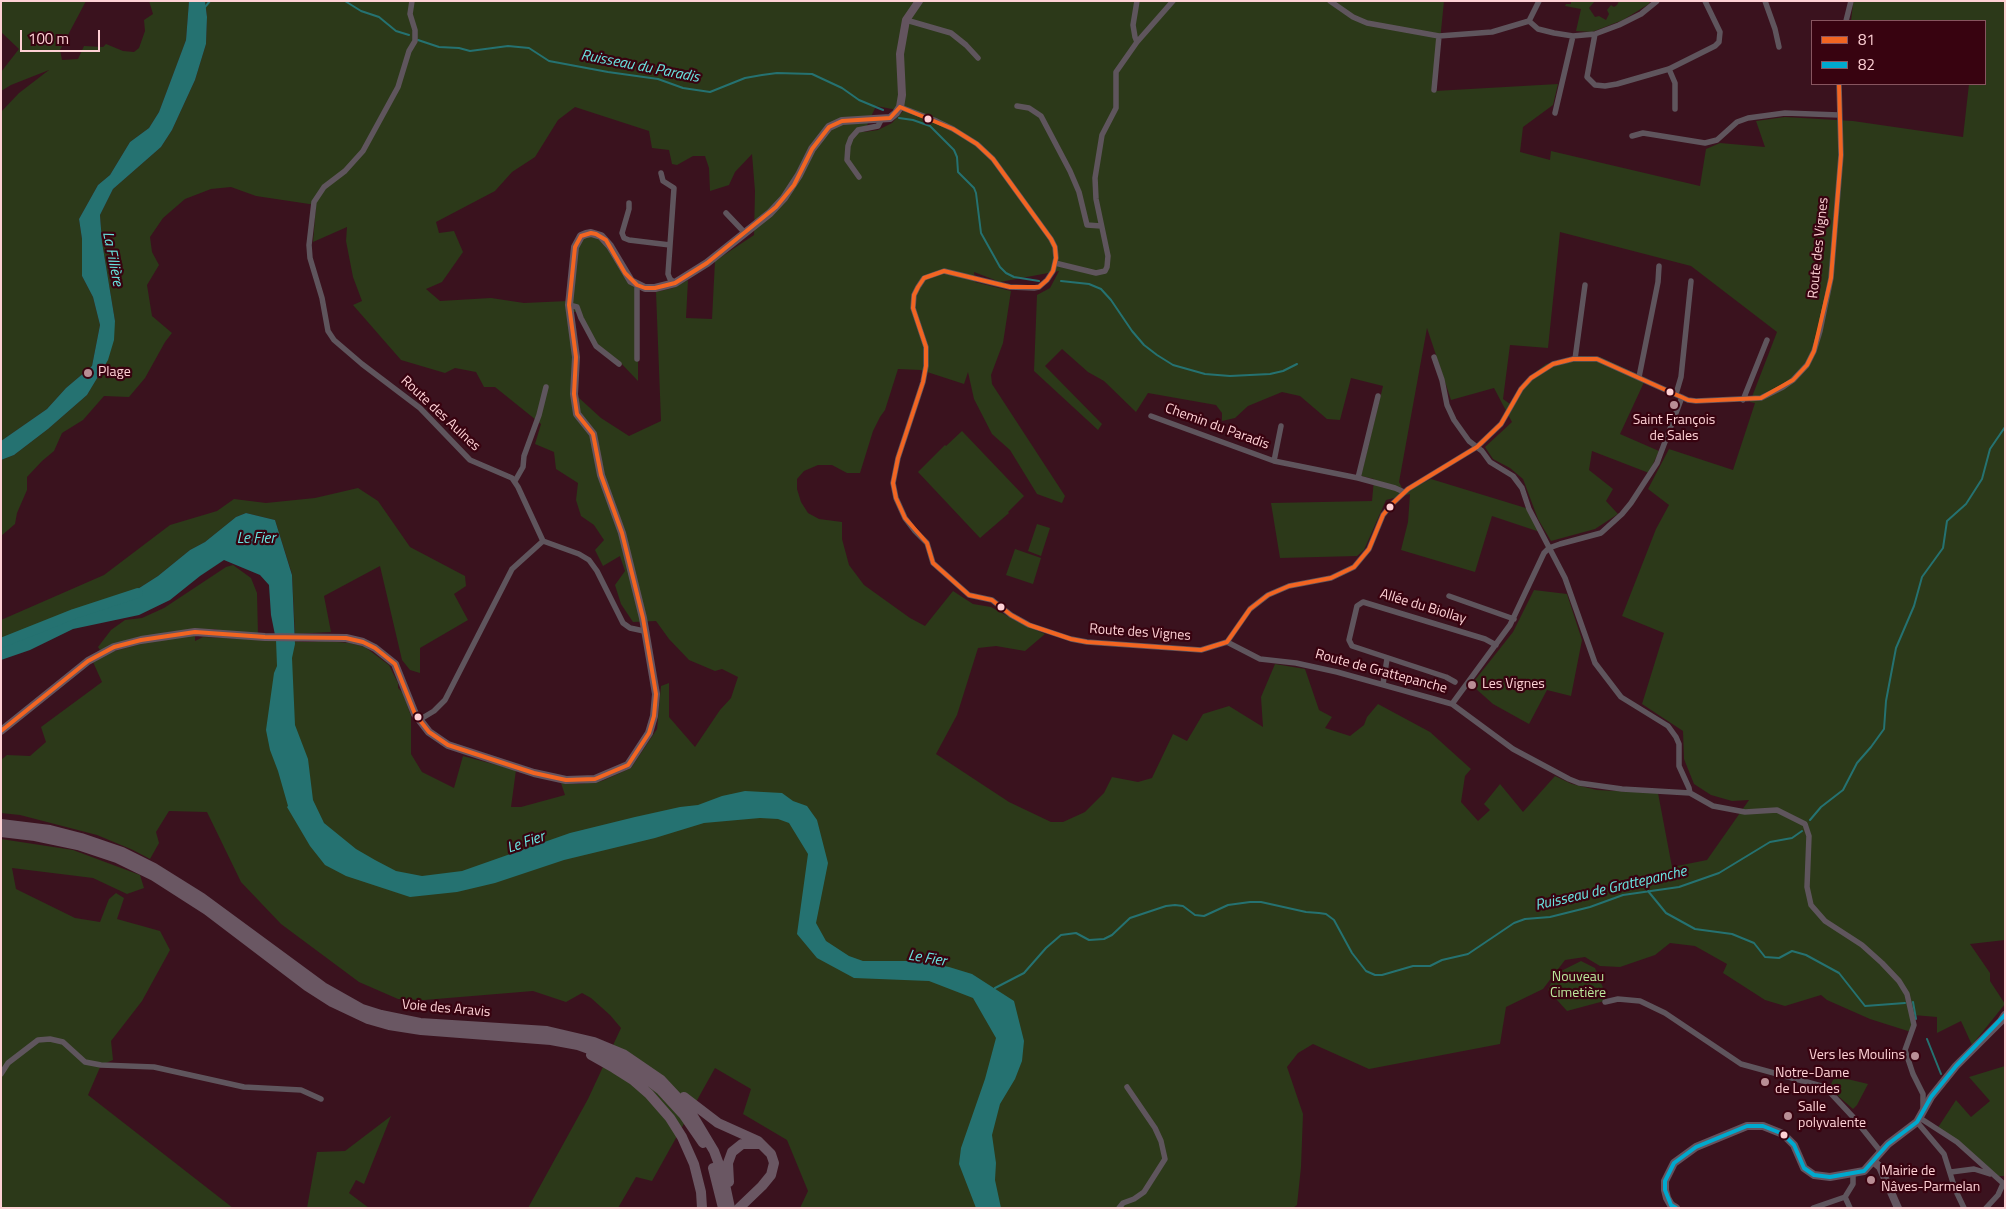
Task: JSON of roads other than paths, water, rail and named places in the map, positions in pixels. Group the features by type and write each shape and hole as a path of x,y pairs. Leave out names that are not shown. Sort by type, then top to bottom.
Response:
{"highway":[{"name":"Voie des Aravis","path":"1,824 32,827 76,836 144,862 202,898 323,987 362,1009 420,1023 519,1029 573,1036 623,1054 661,1080 683,1101 703,1131 723,1175 731,1208"},
{"name":"Voie des Aravis","path":"1,832 35,836 78,845 117,858 154,876 207,910 307,986 332,1002 368,1019 389,1025 421,1030 539,1038 578,1045 605,1054 636,1071 661,1090 683,1114 701,1140 716,1177 723,1208"},
{"path":"539,1038 575,1049 605,1062 627,1076 649,1094 670,1118 691,1155 699,1183 702,1208"},
{"path":"661,1080 713,1120 763,1145 773,1158 772,1172 767,1181 742,1205"},
{"path":"731,1208 728,1170 731,1154 742,1144 753,1143 763,1145"}],"street":[{"name":"Route des Aulnes","path":"412,1 410,14 415,30 415,41 409,50 398,87 363,151 345,171 324,187 314,202 309,252 330,335 342,349 420,408 470,460 500,472 515,481"},
{"path":"1,731 76,669 102,652 114,647 179,633 212,632 265,637 351,638 369,644 387,655 396,664 411,706 419,720 429,732 448,746 566,780 595,779 628,764 650,734 656,694 644,631 644,618 622,533 601,475 593,434 577,414 574,394 576,357 569,305 574,247 581,236 596,234 606,240 625,273 636,285 645,288 655,288 675,282 707,263 770,213 784,198 799,176 812,148 829,127 842,121 890,118 900,107 902,95 900,54 906,20 919,1"},
{"path":"1137,1 1133,25 1133,32 1137,42"},
{"path":"900,107 953,129 977,144 994,159 1051,239 1055,247 1055,263 1096,273 1105,271 1108,256 1094,188 1101,140 1116,108 1116,72 1137,42 1173,1"},
{"path":"1330,1 1354,17 1367,22 1439,36 1492,32 1529,21 1539,1"},
{"path":"1529,21 1542,30 1573,36 1595,34 1628,21 1641,14 1657,1"},
{"path":"1595,34 1587,77 1595,85 1616,84 1669,69 1715,46 1719,42 1720,32 1705,1"},
{"path":"1765,1 1779,47"},
{"path":"1846,20 1850,1"},
{"path":"906,20 951,33 978,58"},
{"path":"1434,90 1439,36"},
{"path":"1556,112 1573,36"},
{"path":"1669,69 1676,83 1675,108"},
{"name":"Route des Vignes","path":"1055,263 1047,280 1039,287 1034,288 1010,287 944,271 931,274 921,281 914,295 913,308 926,347 926,366 894,476 894,490 901,510 915,531 927,543 933,563 969,595 992,600 1010,615 1029,625 1071,639 1087,642 1190,650 1209,649 1227,642 1250,609 1268,594 1289,586 1331,578 1354,567 1372,543 1386,510 1404,492 1477,446 1501,424 1521,389 1531,378 1553,364 1575,359 1597,359 1696,401 1761,398 1783,387 1807,365 1820,331 1834,254 1841,155 1839,85"},
{"path":"1017,106 1028,108 1041,116 1079,192 1087,225 1101,226"},
{"path":"1632,136 1643,133 1705,143 1717,140 1737,122 1748,118 1785,113 1839,116"},
{"path":"859,177 847,160 850,138 858,130 878,126 881,120"},
{"path":"661,173 662,181 674,188 668,274 670,279 675,282"},
{"path":"629,203 622,233 624,238 670,245"},
{"path":"726,213 745,232"},
{"path":"1639,377 1658,282 1659,266"},
{"path":"1452,704 1514,619 1540,560 1549,548 1601,532 1632,503 1657,463 1679,395 1691,281"},
{"path":"636,285 637,359"},
{"path":"1575,359 1585,285"},
{"path":"569,305 577,307 596,346 619,364"},
{"path":"1742,400 1767,340"},
{"path":"1434,357 1450,413 1469,441 1477,446 1490,462 1513,476 1518,482 1529,509 1565,578 1595,662 1621,697 1661,720 1672,731 1679,744 1679,766 1690,794 1705,803 1722,808 1746,812 1777,810 1803,822 1809,842 1808,894 1811,905 1825,921 1862,945 1882,963 1899,981 1907,994 1914,1024 1905,1050 1924,1098 1920,1117 1944,1154 1955,1189 1964,1208"},
{"path":"546,387 539,415 524,456 523,467 515,481 543,541 590,560 623,623 630,628 644,631"},
{"path":"1358,478 1378,396"},
{"name":"Chemin du Paradis","path":"1151,416 1274,461 1358,478 1404,492"},
{"name":"Chemin du Paradis","path":"1274,461 1281,426"},
{"path":"419,720 434,712 445,700 512,568 543,541"},
{"path":"1449,596 1514,619"},
{"name":"Allée du Biollay","path":"1387,659 1352,646 1350,643 1357,606 1361,602 1485,639 1496,645"},
{"name":"Route de Grattepanche","path":"1227,642 1260,659 1296,663 1383,684 1452,704 1513,749 1569,779 1598,786 1690,794"},
{"path":"1383,684 1387,659 1446,677 1455,682"},
{"path":"1606,1002 1618,999 1646,1004 1665,1014 1741,1064 1825,1087 1853,1117 1881,1152"},
{"path":"1676,1208 1666,1198 1665,1190 1665,1181 1674,1163 1696,1147 1747,1126 1763,1126 1783,1134 1794,1145 1804,1168 1814,1175 1830,1178 1864,1172 1881,1152 1920,1117 1931,1097 1956,1066 2005,1015"},
{"path":"1,1074 8,1063 38,1040 62,1042 85,1062 101,1065 154,1067 244,1086 301,1090 321,1099"},
{"path":"1119,1208 1123,1203 1134,1199 1144,1192 1165,1159 1161,1141 1155,1128 1127,1086"},
{"path":"1920,1117 1957,1142 2001,1180"},
{"path":"1873,1162 1880,1167 1898,1208"},
{"path":"1951,1172 1974,1169 2001,1180"},
{"path":"1813,1208 1845,1197 1853,1184 1853,1174"},
{"path":"1986,1208 1996,1197 2001,1180"},
{"path":"1845,1197 1850,1208"},
{"path":"1996,1197 2005,1197"}],"water":[{"path":"189,1 205,1 207,17 206,44 195,80 172,130 161,147 113,189 100,215 102,242 115,321 114,340 108,360 87,395 48,429 14,455 1,460 1,441 47,409 66,388 92,366 100,325 93,297 82,276 82,239 79,219 98,185 110,175 130,142 149,128 159,112 186,40"},
{"path":"246,513 275,520 292,575 295,644 292,658 295,725 308,759 313,800 324,823 356,849 375,860 396,871 422,876 462,871 570,833 680,807 698,805 722,796 745,791 782,793 793,801 807,806 817,820 828,863 816,923 826,941 849,956 863,961 918,961 972,974 1014,1001 1024,1041 1022,1061 1015,1079 1000,1104 992,1135 996,1163 995,1180 1001,1208 976,1208 959,1164 961,1148 985,1079 996,1038 973,998 929,981 854,978 817,958 797,934 808,854 789,823 778,819 760,818 704,823 655,838 564,860 495,883 457,892 410,897 346,876 325,865 310,846 287,807 266,730 274,673 277,666 276,640 271,615 269,585 260,575 224,560 170,600 139,615 73,629 30,650 1,660 1,643 74,615 119,601 158,576 236,517"}],"waterway":[{"name":"Ruisseau du Paradis","path":"205,7 210,1"},
{"name":"Ruisseau du Paradis","path":"219,1 228,1"},
{"name":"Ruisseau du Paradis","path":"345,1 361,11 379,17 396,31 409,35"},
{"name":"Ruisseau du Paradis","path":"418,40 439,47 459,48 470,51 508,46 529,48 549,61 658,79 683,88 710,92 745,78 777,73 812,74 842,88 859,100 883,110"},
{"name":"Ruisseau du Paradis","path":"899,118 913,120 930,126 954,150 957,157 958,172 974,188 976,193 981,233 1000,267 1014,277 1039,281"},
{"name":"Ruisseau du Paradis","path":"1061,281 1089,284 1101,289 1144,345 1173,365 1205,374 1230,376 1270,374 1283,371 1297,364"},
{"name":"Ruisseau de Grattepanche","path":"1810,820 1821,807 1843,790 1857,763 1884,729 1886,701 1896,648 1914,606 1922,577 1943,548 1947,521 1966,504 1982,479 1990,449 2005,427"},
{"name":"Le Fier","path":"1,643 74,614 138,593"},
{"name":"Ruisseau de Grattepanche","path":"995,988 1024,973 1046,948 1061,935 1076,933 1089,940 1104,939 1112,935 1130,918 1166,906 1175,905 1183,906 1195,915 1204,916 1228,905 1250,902 1261,902 1306,912 1326,914 1334,920 1352,953 1366,971 1375,975 1382,975 1413,966 1430,966 1442,960 1468,954 1514,923 1525,919 1550,917 1590,907 1623,895 1679,887 1719,873 1770,842 1792,838 1802,831"},
{"path":"1648,891 1666,913 1695,929 1732,934 1754,943 1765,957 1779,958 1792,951 1806,955 1839,973 1865,1006 1905,1003"},
{"path":"1913,1002 1916,1019"},
{"path":"1927,1039 1941,1074"}],"place":[{"name":"Plage","path":"88,373"},
{"name":"Saint François de Sales","path":"1674,405"},
{"name":"Les Vignes","path":"1472,685"},
{"name":"Vers les Moulins","path":"1915,1056"},
{"name":"Notre-Dame de Lourdes","path":"1765,1082"},
{"name":"Salle polyvalente","path":"1788,1116"},
{"name":"Mairie de Nâves-Parmelan","path":"1871,1180"}],"water label":[{"name":"La Fillière","path":"112,259"}],"park label":[{"name":"Nouveau Cimetière","path":"1578,986"}]}
